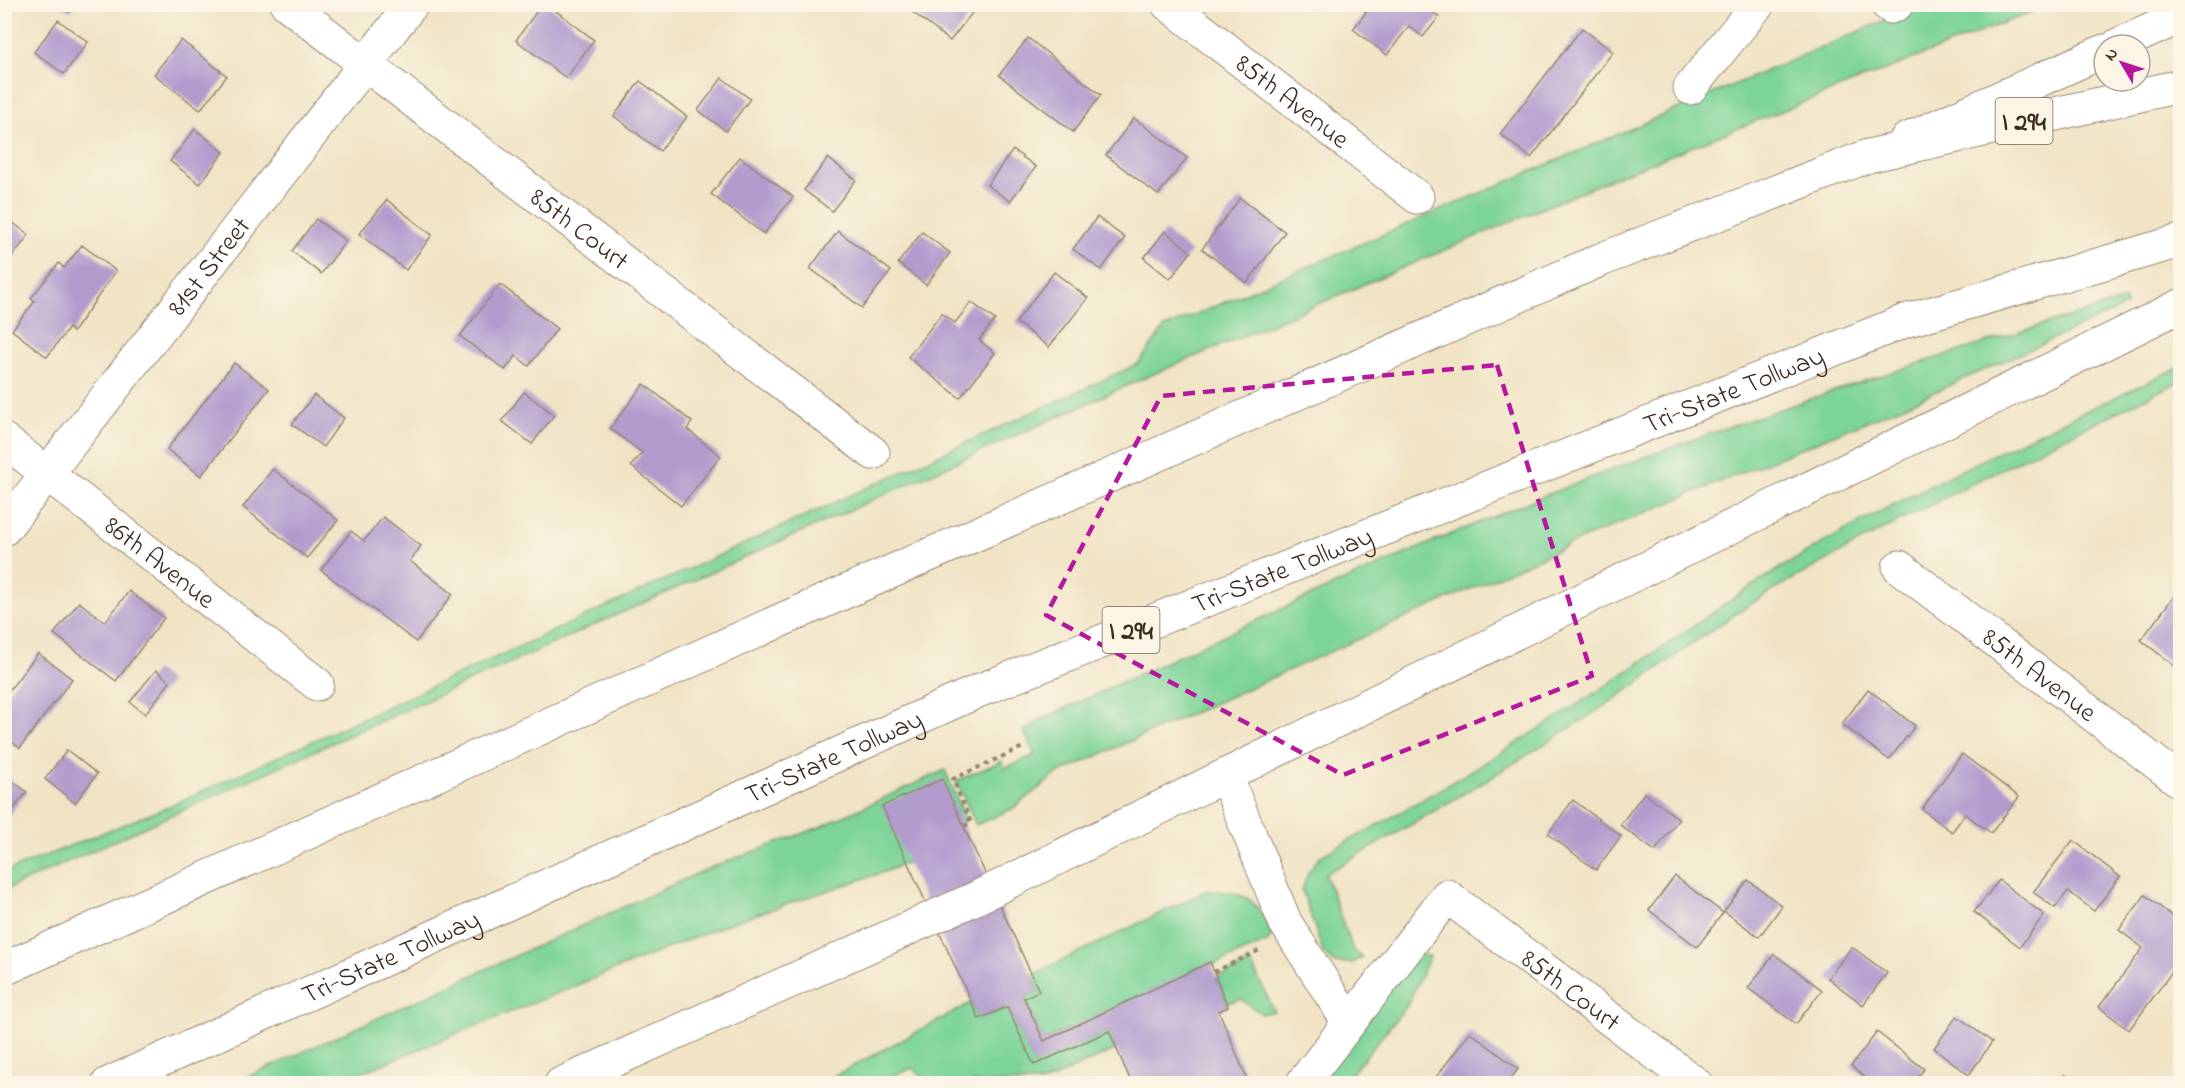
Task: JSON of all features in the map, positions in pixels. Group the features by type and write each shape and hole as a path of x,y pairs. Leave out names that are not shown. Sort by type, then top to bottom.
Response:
{"main road":[{"name":"85th Court","path":"287,4 873,453"},
{"name":"81st Street","path":"4,529 412,4"},
{"name":"85th Avenue","path":"1168,4 1417,197"},
{"path":"1690,88 1758,4"},
{"path":"1887,4 1891,7 1897,4"},
{"path":"2145,33 2181,17"},
{"name":"I 294","path":"4,969 779,621 1600,260 1868,156 2092,56"},
{"name":"I 294","path":"1868,156 2181,86"},
{"name":"Tri-State Tollway","path":"108,1083 978,691 1905,321 2181,241"},
{"path":"561,1083 974,899 2181,306"},
{"name":"86th Avenue","path":"4,440 317,684"},
{"name":"85th Avenue","path":"1899,567 2181,781"},
{"path":"1226,776 1285,922 1349,1023 1302,1083"},
{"name":"85th Court","path":"1349,1023 1447,896 1696,1083"}],"path":[{"path":"964,826 971,823 953,779 1025,746"},
{"path":"1214,972 1294,935"}],"highlighted area":[{"path":"1497,365 1592,676 1343,775 1046,615 1161,396"}],"green space":[{"path":"1921,5 2049,5 1618,176 1135,382 5,890 5,872 170,806 1138,364 1164,328"},
{"path":"2125,300 2126,306 1906,405 1591,535 1057,774 1012,809 976,825 956,781 1002,761 1005,768 1035,755 1024,731 1042,719 1310,596 1514,508 1716,431 1920,363"},
{"path":"2180,367 2180,381 1925,508 1774,590 1572,727 1467,792 1325,874 1353,950 1362,957 1352,963 1335,963 1324,954 1302,890 1309,871 1319,857 1503,752 1610,683 1751,587 1820,545 1973,464"},
{"path":"945,770 966,820 908,862 730,923 336,1083 232,1084 712,867 820,827"},
{"path":"1206,891 1231,893 1248,899 1267,922 1272,935 1267,942 1211,966 1210,963 1044,1041 1024,998 1039,991 1032,975"},
{"path":"1414,955 1430,956 1408,1004 1344,1083 1316,1084"},
{"path":"1251,963 1274,1011 1262,1014 1240,999 1227,1003 1217,978"},
{"path":"971,1003 979,1019 1007,1007 1034,1064 1109,1031 1116,1049 1043,1083 932,1083 912,1068 877,1083 819,1084"}],"building":[{"path":"60,4 76,4 70,12"},
{"path":"542,4 547,4 594,40 566,78 516,40"},
{"path":"902,4 979,4 950,41"},
{"path":"1357,4 1422,4 1439,17 1423,37 1409,26 1387,55 1353,29 1366,12"},
{"path":"58,20 88,42 64,74 34,52"},
{"path":"1582,28 1613,52 1531,158 1500,134"},
{"path":"1028,38 1101,95 1073,132 999,75"},
{"path":"181,40 227,76 200,110 154,74"},
{"path":"722,78 750,99 726,131 698,110"},
{"path":"640,81 687,117 660,151 614,116"},
{"path":"1134,118 1187,158 1158,195 1106,155"},
{"path":"195,129 224,152 200,184 170,161"},
{"path":"1013,150 1036,167 1010,201 987,185"},
{"path":"740,157 793,197 764,234 711,194"},
{"path":"828,158 856,180 832,211 804,190"},
{"path":"1240,198 1285,232 1247,283 1202,249"},
{"path":"387,200 432,235 406,270 359,234"},
{"path":"4,216 29,235 4,267"},
{"path":"1097,217 1125,238 1101,270 1073,249"},
{"path":"316,219 346,241 321,274 292,251"},
{"path":"838,231 891,271 862,308 810,268"},
{"path":"1165,231 1191,252 1170,279 1144,258"},
{"path":"922,232 950,253 926,285 898,263"},
{"path":"82,245 116,271 73,332 69,328 47,357 12,330 35,301 31,298 59,263 64,268"},
{"path":"1054,272 1088,298 1049,347 1016,322"},
{"path":"500,284 557,329 529,366 516,356 505,370 460,336"},
{"path":"971,302 995,320 979,340 995,353 960,398 908,357 942,313 955,323"},
{"path":"234,363 269,389 201,476 167,449"},
{"path":"644,384 692,422 687,429 721,456 681,506 631,466 642,453 610,428"},
{"path":"524,392 554,415 532,444 502,421"},
{"path":"314,395 344,418 323,447 292,424"},
{"path":"273,469 338,520 307,558 243,507"},
{"path":"383,517 421,546 410,561 453,594 416,642 321,570 351,531 364,541"},
{"path":"2180,588 2180,670 2141,640"},
{"path":"129,591 164,618 116,681 54,634 79,602 105,622"},
{"path":"38,653 72,679 20,748 4,736 4,697"},
{"path":"156,670 170,682 145,714 130,702"},
{"path":"1868,689 1915,726 1889,760 1842,724"},
{"path":"67,750 97,774 75,803 45,779"},
{"path":"1962,754 2019,797 1991,833 1965,814 1952,832 1922,809"},
{"path":"4,775 27,792 4,821"},
{"path":"942,779 1039,991 1024,998 1044,1041 1210,962 1228,1007 1219,1011 1249,1084 1132,1084 1109,1031 1034,1065 1007,1007 979,1019 882,806"},
{"path":"1644,793 1679,819 1655,851 1620,825"},
{"path":"1573,800 1621,836 1596,870 1548,834"},
{"path":"2073,840 2120,877 2094,911 2068,891 2055,908 2033,892"},
{"path":"1675,876 1723,913 1697,947 1649,910"},
{"path":"1748,880 1782,906 1759,937 1724,911"},
{"path":"1999,880 2044,915 2020,947 1974,912"},
{"path":"2145,895 2180,922 2180,961 2129,1030 2099,1007 2143,948 2119,930"},
{"path":"1852,947 1887,973 1863,1005 1828,978"},
{"path":"1774,954 1822,990 1796,1024 1748,988"},
{"path":"1957,1016 1992,1042 1969,1075 1934,1048"},
{"path":"1470,1032 1518,1069 1507,1084 1431,1084"},
{"path":"1877,1032 1924,1069 1913,1084 1873,1084 1851,1066"},
{"path":"2065,1074 2077,1084 2057,1084"}]}
